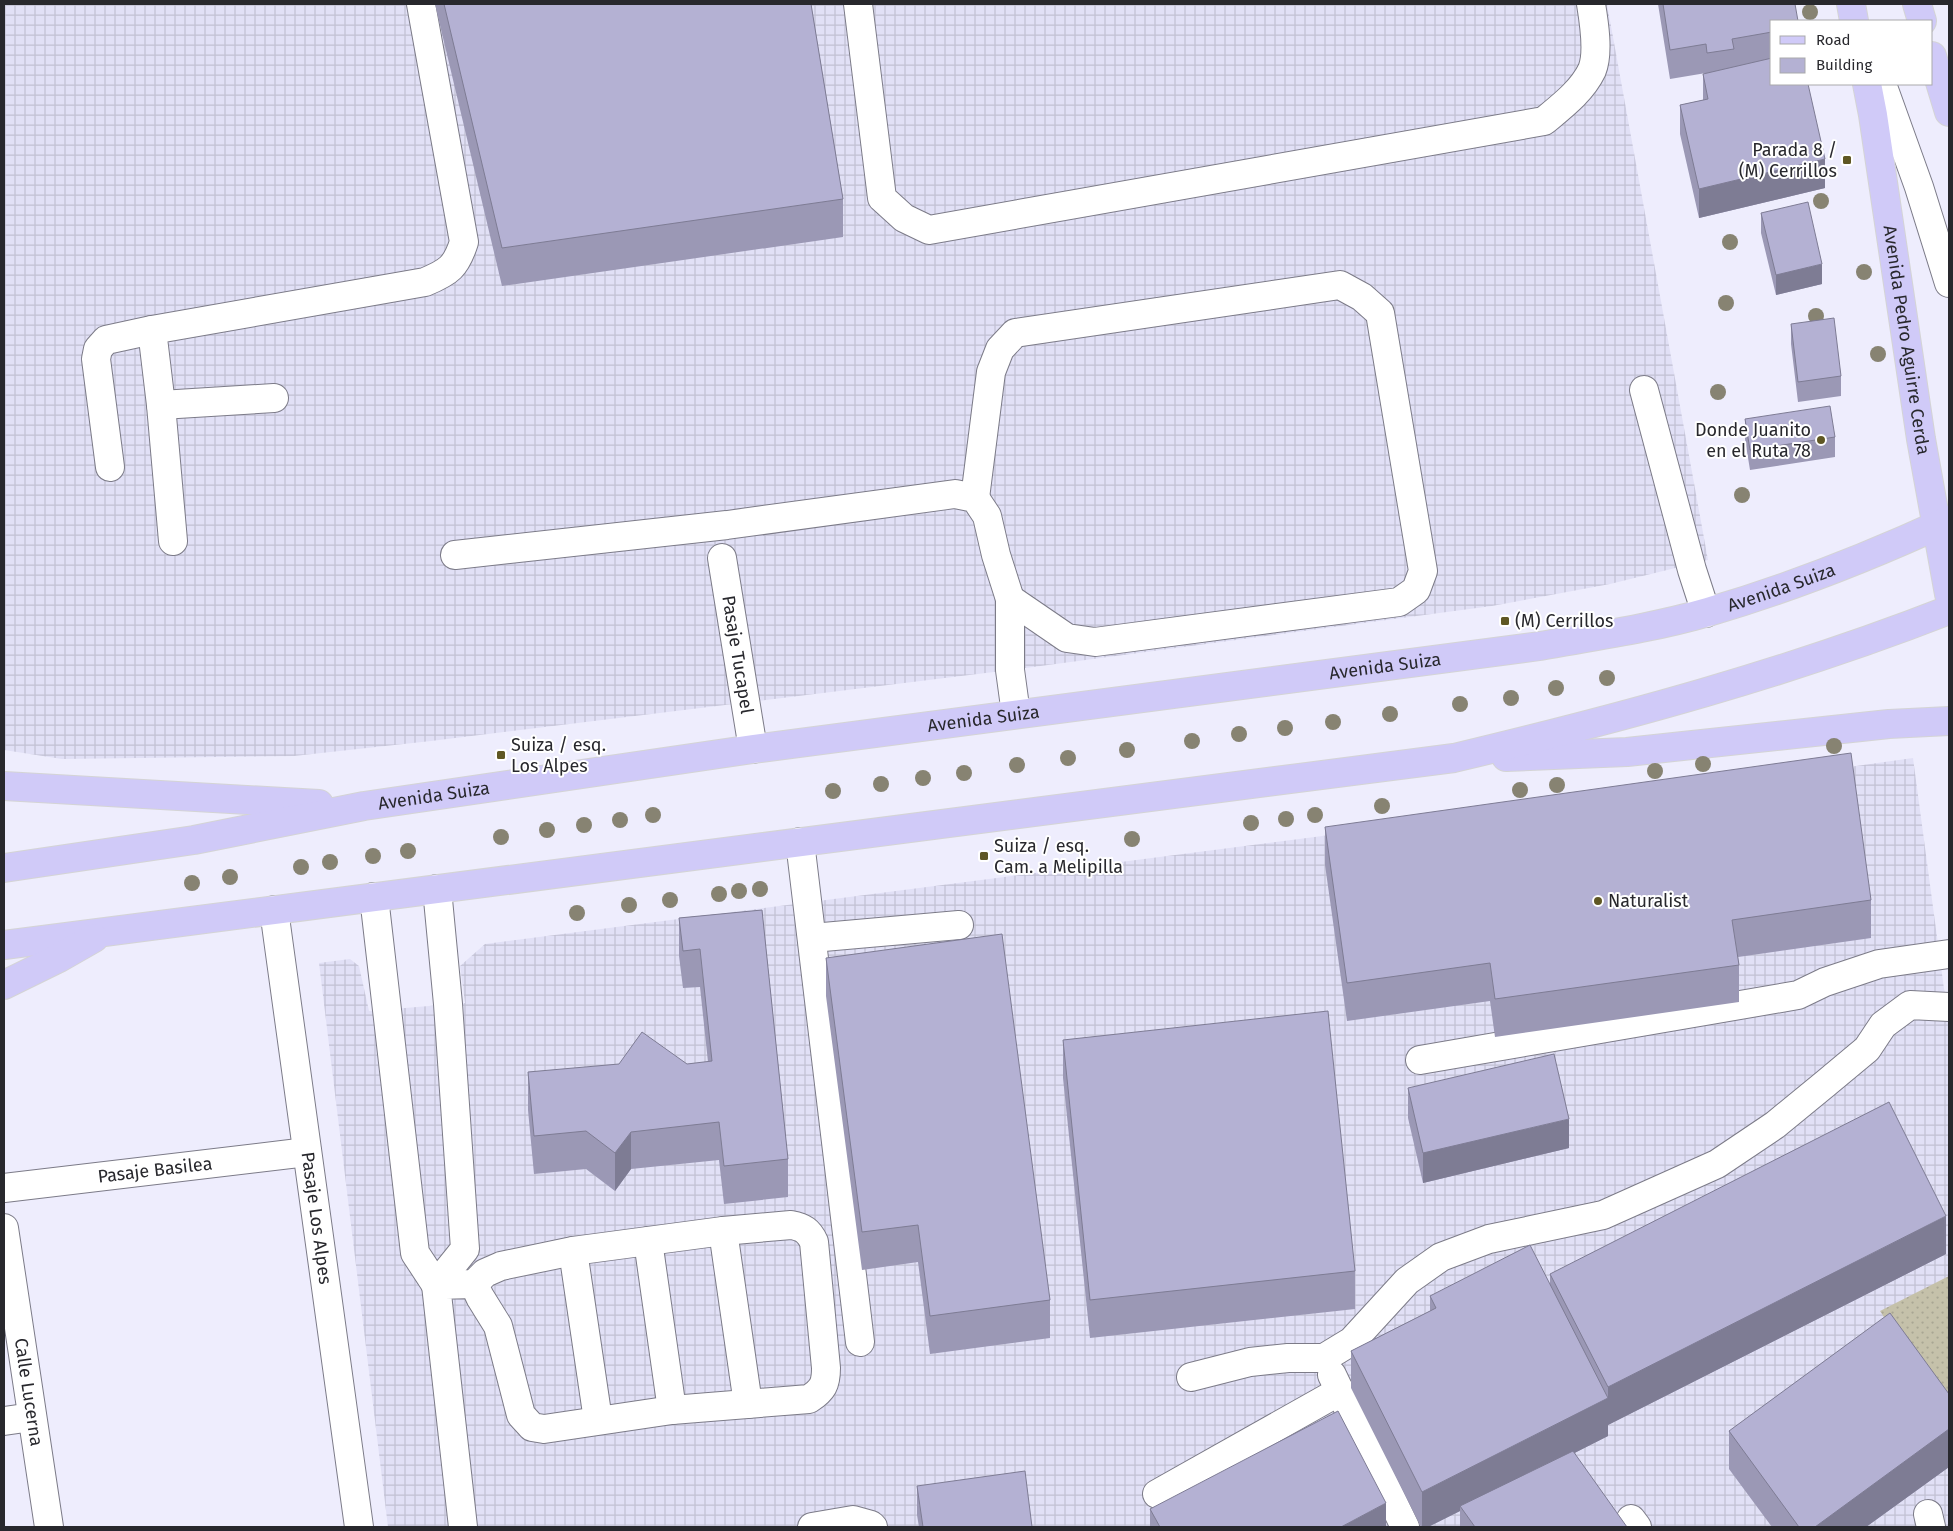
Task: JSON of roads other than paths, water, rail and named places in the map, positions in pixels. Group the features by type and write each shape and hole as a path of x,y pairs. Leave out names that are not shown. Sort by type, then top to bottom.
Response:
{"main road":[{"path":"1852,4 1854,20"},
{"path":"1918,4 1922,20"},
{"path":"1933,59 1949,112"},
{"name":"Avenida Pedro Aguirre Cerda","path":"1867,85 1920,439 1943,523 1949,594"},
{"name":"Avenida Suiza","path":"4,868 194,840 364,806 753,749 1540,646 1635,629 1706,612 1789,586 1943,523"},
{"path":"4,945 1454,758 1580,728 1706,693 1875,638 1949,610"},
{"path":"1454,758 1541,757 1627,752 1889,724 1949,721"},
{"path":"4,786 221,800 364,806"},
{"path":"4,985 59,958 106,931"}],"street":[{"path":"110,467 96,359 98,349 106,340 152,330 425,282 447,273 459,259 464,242 422,4"},
{"path":"858,4 882,198 904,218 929,230 1544,121 1572,98 1592,69 1596,36 1591,4"},
{"path":"1852,4 1860,20"},
{"path":"1882,85 1919,187 1949,283"},
{"path":"1010,599 1067,638 1095,642 1399,602 1416,590 1423,571 1380,314 1362,297 1340,285 1014,333 1000,349 991,372 975,498 987,516 996,555 1010,599 1010,670 1016,714"},
{"path":"152,330 173,540"},
{"path":"1644,390 1692,570 1706,612"},
{"path":"161,405 274,398"},
{"path":"454,555 727,525 955,494 975,498"},
{"name":"Pasaje Tucapel","path":"722,558 753,749"},
{"path":"800,842 860,1342"},
{"path":"436,1284 464,1249 446,976 437,889"},
{"path":"374,897 415,1253 436,1284 463,1527"},
{"name":"Pasaje Los Alpes","path":"274,910 358,1527"},
{"path":"812,938 959,925"},
{"path":"1420,1060 1798,995 1833,979 1879,964 1949,954"},
{"path":"1191,1378 1250,1362 1288,1358 1324,1358 1352,1341 1407,1280 1441,1258 1489,1239 1603,1215 1716,1164 1775,1125 1867,1049 1883,1025 1910,1005 1949,1007"},
{"name":"Pasaje Basilea","path":"4,1188 307,1152"},
{"path":"436,1284 474,1284 485,1273 501,1266 572,1251 723,1231 791,1225 800,1226 809,1232 814,1242 826,1381 819,1392 810,1399 672,1410 544,1429 532,1427 521,1415 498,1326 474,1284"},
{"name":"Calle Lucerna","path":"4,1228 49,1527"},
{"path":"723,1231 748,1404"},
{"path":"648,1241 672,1410"},
{"path":"572,1251 598,1420"},
{"path":"1324,1358 1405,1527"},
{"path":"1157,1494 1340,1391"},
{"path":"4,1421 32,1417"},
{"path":"812,1527 853,1520 871,1525 872,1527"}],"place":[{"name":"Parada 8 / (M) Cerrillos","path":"1847,160"},
{"name":"Donde Juanito en el Ruta 78","path":"1821,440"},
{"name":"(M) Cerrillos","path":"1505,621"},
{"name":"Suiza / esq. Los Alpes","path":"501,755"},
{"name":"Suiza / esq. Cam. a Melipilla","path":"984,856"},
{"name":"Naturalist","path":"1598,901"}]}
